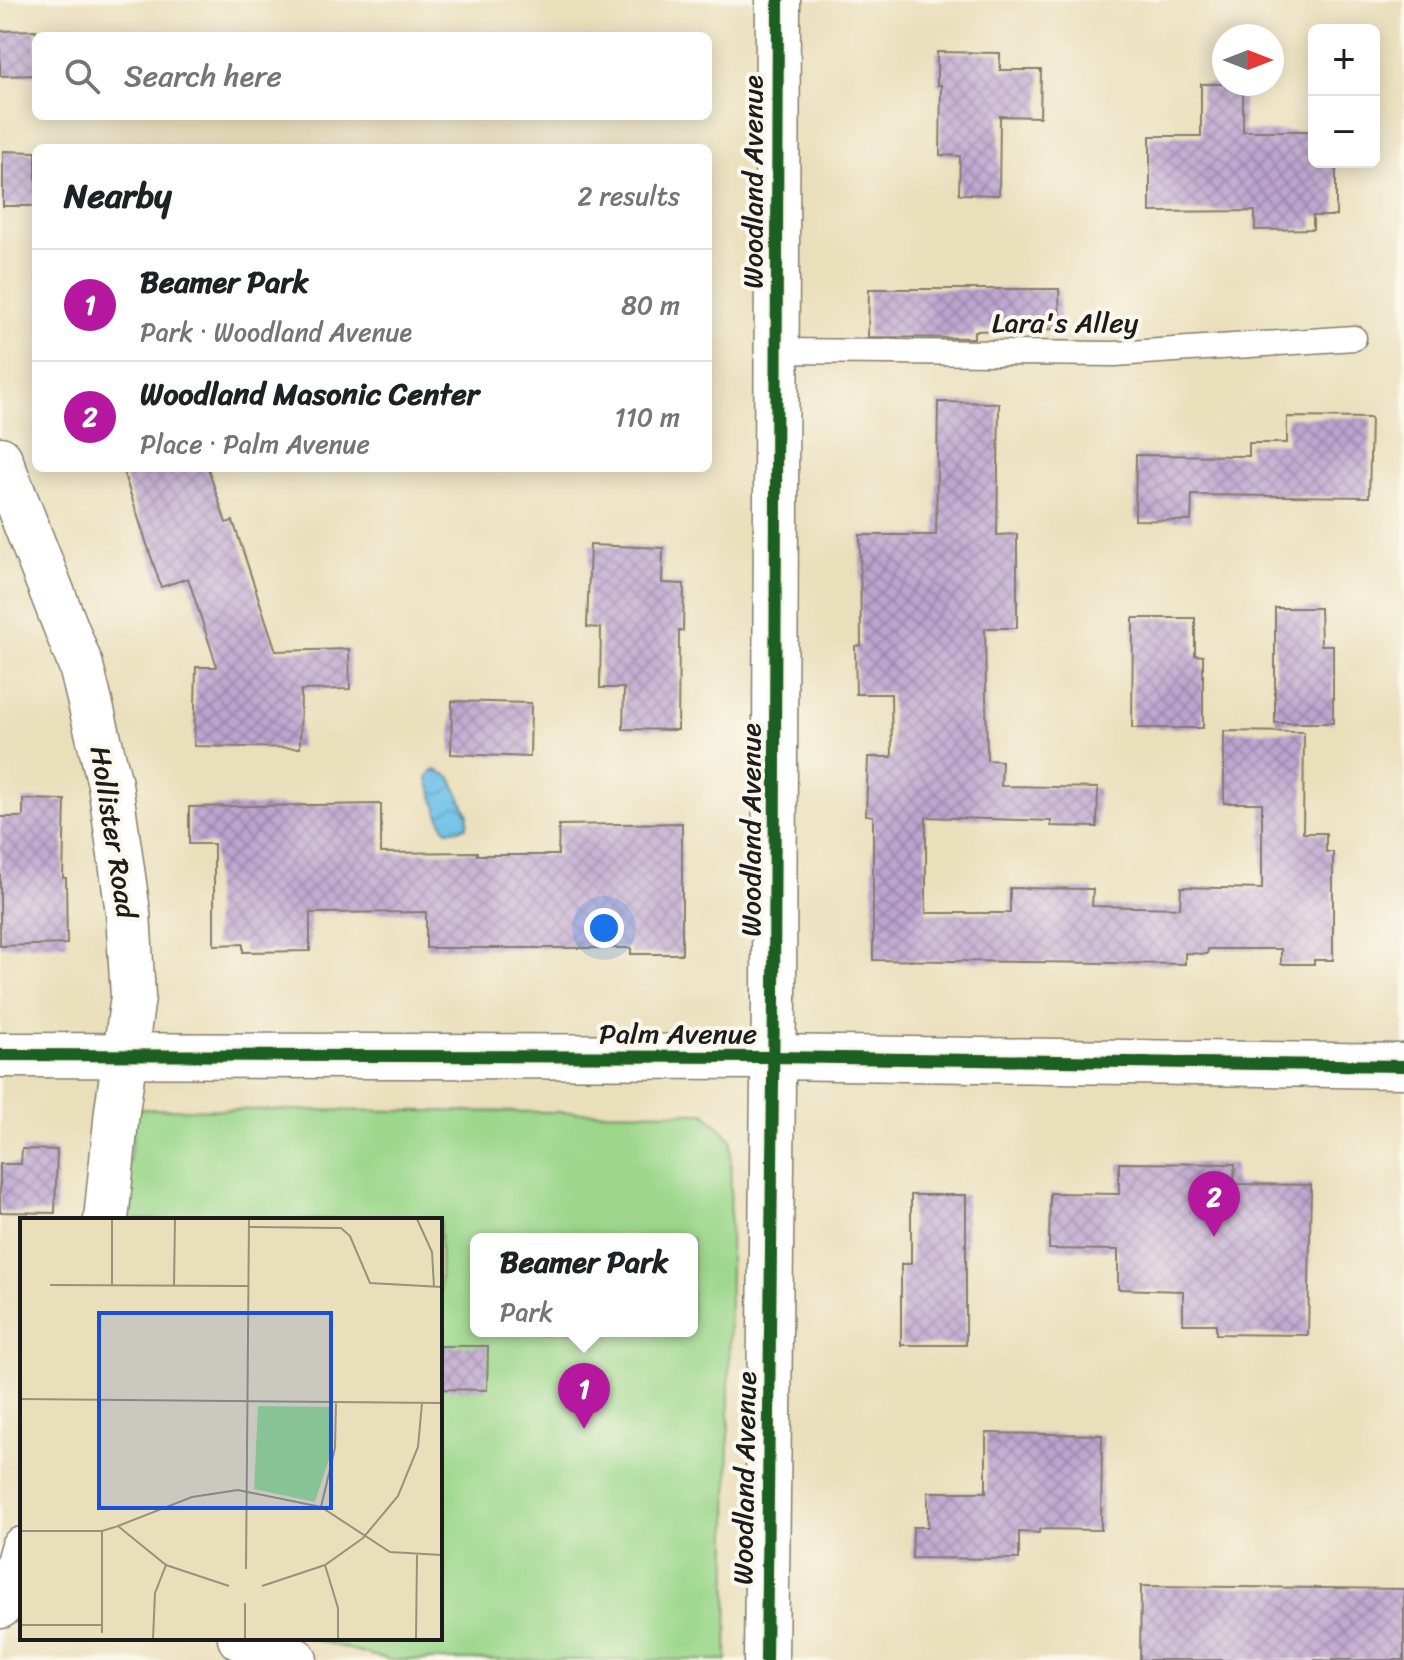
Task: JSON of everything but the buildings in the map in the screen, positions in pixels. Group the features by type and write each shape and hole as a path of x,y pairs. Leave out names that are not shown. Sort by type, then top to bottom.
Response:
{"street":[{"name":"Woodland Avenue","path":"766,1660 778,0"},
{"name":"Hollister Road","path":"0,459 81,666 110,784 128,912 133,997 106,1218"},
{"name":"Palm Avenue","path":"0,1055 772,1057 1404,1066"},
{"path":"245,1640 295,1660"}],"lane":[{"name":"Lara's Alley","path":"775,351 1115,354 1354,338"}],"green space":[{"path":"136,1109 705,1113 731,1139 727,1660 390,1660 315,1640 442,1640 442,1218 122,1218"}],"water":[{"path":"435,770 451,777 468,815 467,826 459,830 447,830 441,821 428,780"}],"cycle path":[{"path":"766,1660 774,1000 778,0"},
{"path":"0,1055 772,1057 1404,1066"}],"place":[{"name":"Woodland Masonic Center","path":"1214,1237"},
{"name":"Beamer Park","path":"584,1429"}]}
